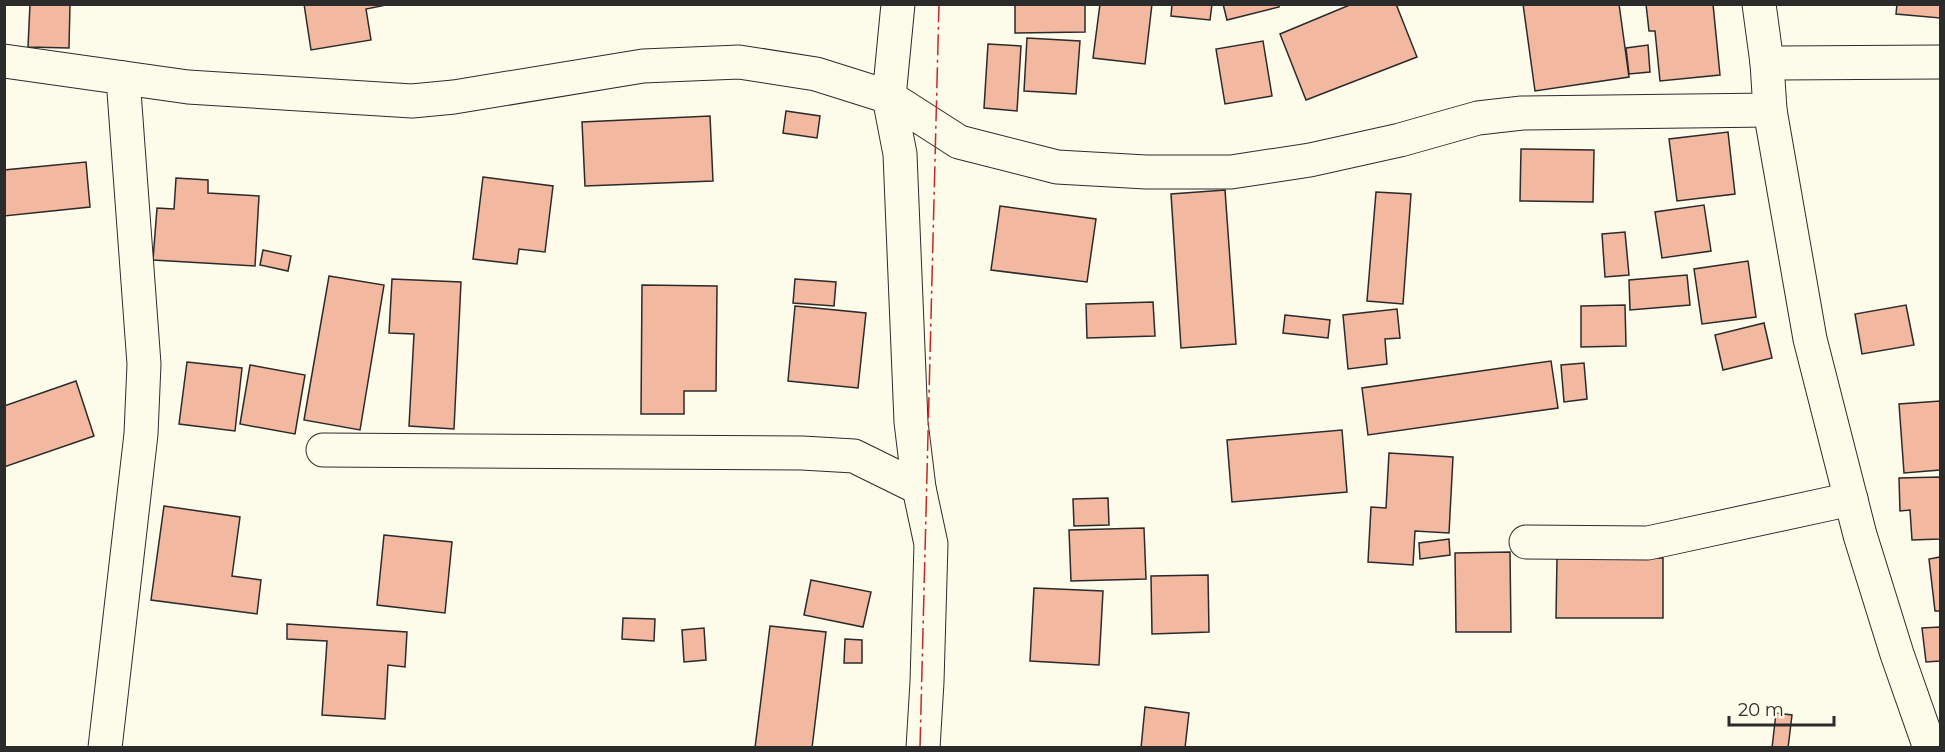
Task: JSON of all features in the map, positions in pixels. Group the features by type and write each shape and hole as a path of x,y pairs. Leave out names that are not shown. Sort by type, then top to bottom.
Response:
{"street":[{"path":"898,4 889,97 900,154 911,422 919,488 931,544 923,747"},
{"path":"1759,4 1767,63 1770,110 1810,339 1851,499 1894,643 1930,747"},
{"path":"4,61 188,87 412,101 454,97 643,66 739,62 816,74 889,97 958,142 1057,167 1146,172 1231,172 1310,160 1400,140 1478,118 1522,113 1770,110"},
{"path":"1767,63 1941,62"},
{"path":"105,747 141,434 144,364 123,78"},
{"path":"323,450 802,453 854,456 919,488"},
{"path":"1526,542 1648,543 1851,499"}],"building":[{"path":"30,4 70,4 69,48 28,47"},
{"path":"304,4 391,4 366,9 371,40 311,50"},
{"path":"1015,4 1085,4 1085,32 1015,33"},
{"path":"1100,4 1152,4 1145,64 1093,58"},
{"path":"1172,4 1212,4 1210,20 1171,16"},
{"path":"1223,4 1279,4 1279,7 1227,20"},
{"path":"1352,4 1396,4 1417,57 1306,100 1280,34"},
{"path":"1523,4 1619,4 1629,77 1535,91"},
{"path":"1646,4 1713,4 1720,75 1660,81 1655,31 1649,31"},
{"path":"1897,4 1940,4 1940,18 1896,14"},
{"path":"1027,38 1080,41 1076,94 1024,91"},
{"path":"1263,41 1272,96 1225,104 1216,49"},
{"path":"988,44 1021,46 1017,111 984,108"},
{"path":"1648,45 1650,72 1629,74 1626,48"},
{"path":"786,111 820,116 817,138 783,133"},
{"path":"710,116 713,181 585,186 582,122"},
{"path":"1728,132 1735,194 1677,201 1669,139"},
{"path":"1521,149 1594,150 1593,202 1520,201"},
{"path":"86,162 90,207 4,216 4,170"},
{"path":"483,177 553,186 545,252 519,249 517,264 473,259"},
{"path":"176,178 208,180 208,193 259,196 255,266 153,260 157,208 174,209"},
{"path":"1225,190 1236,344 1181,348 1171,194"},
{"path":"1376,192 1411,194 1403,304 1367,301"},
{"path":"1704,205 1711,251 1662,258 1655,212"},
{"path":"1000,206 1096,219 1087,282 991,270"},
{"path":"1625,232 1629,275 1605,277 1602,234"},
{"path":"263,250 291,256 288,271 260,265"},
{"path":"1748,261 1756,317 1702,324 1694,269"},
{"path":"1687,275 1690,305 1630,310 1629,280"},
{"path":"329,276 384,285 360,430 304,420"},
{"path":"392,279 461,282 454,429 409,426 414,334 389,333"},
{"path":"795,279 836,282 834,306 793,303"},
{"path":"642,285 717,286 716,391 684,391 684,414 641,414"},
{"path":"1153,302 1155,336 1087,338 1086,304"},
{"path":"1625,305 1626,346 1581,347 1581,306"},
{"path":"1906,305 1914,345 1862,354 1855,314"},
{"path":"795,306 866,313 858,388 788,381"},
{"path":"1397,309 1400,338 1385,339 1387,364 1348,369 1343,315"},
{"path":"1285,315 1330,320 1328,338 1283,333"},
{"path":"1764,323 1772,358 1723,370 1715,335"},
{"path":"1551,361 1558,408 1368,435 1362,388"},
{"path":"187,362 242,368 235,431 179,424"},
{"path":"1584,363 1587,399 1564,402 1561,365"},
{"path":"250,365 305,375 295,434 240,424"},
{"path":"76,381 94,436 4,467 4,406"},
{"path":"1940,401 1940,470 1904,473 1899,404"},
{"path":"1342,430 1347,492 1232,502 1227,440"},
{"path":"1389,453 1453,457 1449,533 1415,531 1413,565 1368,562 1371,507 1386,508"},
{"path":"1940,477 1940,539 1912,540 1910,510 1900,511 1899,478"},
{"path":"1108,498 1109,525 1074,526 1073,499"},
{"path":"164,506 240,517 232,576 261,580 257,614 151,600"},
{"path":"1144,528 1146,579 1071,581 1069,530"},
{"path":"384,535 452,542 445,613 377,605"},
{"path":"1449,539 1450,555 1420,559 1419,543"},
{"path":"1510,552 1511,632 1456,632 1455,553"},
{"path":"1557,557 1663,558 1663,618 1556,618"},
{"path":"1940,557 1940,611 1935,611 1929,559"},
{"path":"1208,575 1209,632 1152,634 1151,576"},
{"path":"811,580 871,592 863,627 804,615"},
{"path":"1034,588 1103,591 1099,665 1030,661"},
{"path":"623,618 655,619 654,641 622,639"},
{"path":"287,624 407,632 405,667 388,665 385,719 322,715 327,641 287,639"},
{"path":"770,626 826,632 812,748 755,748"},
{"path":"1940,627 1940,661 1926,662 1922,628"},
{"path":"704,628 706,660 684,662 682,630"},
{"path":"845,639 862,640 862,663 844,663"},
{"path":"1145,707 1189,713 1185,748 1141,748"},
{"path":"1776,713 1792,715 1788,748 1772,748"}],"power":[{"path":"920,748 939,4"}]}
